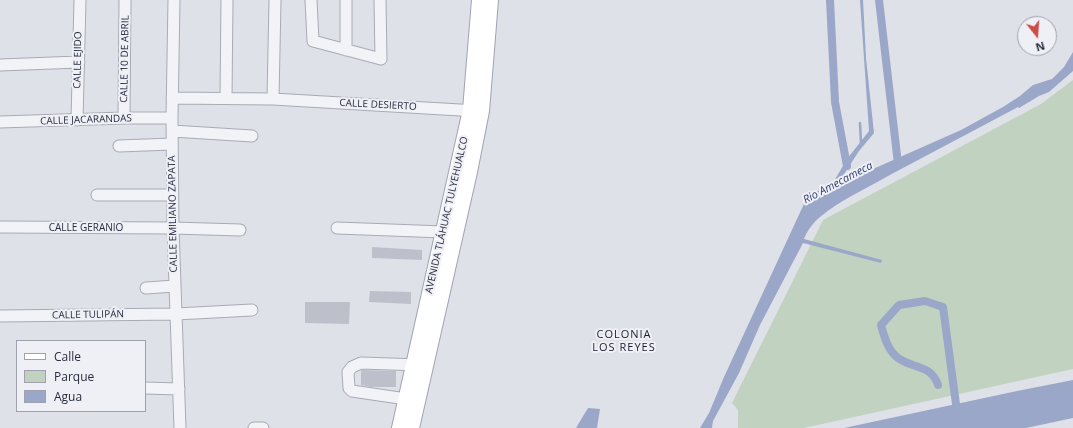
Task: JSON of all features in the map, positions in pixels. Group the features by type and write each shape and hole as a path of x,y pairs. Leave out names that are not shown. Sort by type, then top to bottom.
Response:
{"main road":[{"name":"AVENIDA TLÁHUAC TULYEHUALCO","path":"478,0 483,24"},
{"name":"AVENIDA TLÁHUAC TULYEHUALCO","path":"399,428 412,400 464,171 476,110 483,24 491,0"},
{"name":"AVENIDA TLÁHUAC TULYEHUALCO","path":"412,400 412,428"}],"street":[{"name":"CALLE EJIDO","path":"77,120 80,0"},
{"name":"CALLE 10 DE ABRIL","path":"124,118 125,0"},
{"name":"CALLE EMILIANO ZAPATA","path":"174,0 172,195 180,428"},
{"path":"226,98 228,0"},
{"path":"273,99 275,0"},
{"path":"311,0 313,40 381,59 380,0"},
{"path":"346,0 346,50"},
{"path":"0,65 78,62"},
{"name":"CALLE DESIERTO","path":"172,98 273,99 476,110"},
{"name":"CALLE JACARANDAS","path":"0,122 172,118"},
{"path":"172,131 252,136"},
{"path":"119,146 172,144"},
{"path":"97,195 172,195"},
{"name":"CALLE GERANIO","path":"0,227 240,230"},
{"path":"337,228 450,233"},
{"path":"146,288 175,286"},
{"name":"CALLE TULIPÁN","path":"0,316 176,314 252,310"},
{"path":"412,400 352,390 349,388 348,372 352,367 361,364 420,365"},
{"path":"146,388 179,389"},
{"path":"254,428 263,428"}],"green space":[{"path":"1073,80 1073,369 803,428 738,428 738,410 732,403 823,220 1041,104"}],"water":[{"name":"Rio Amecameca","path":"860,0 863,0 866,58 874,133 859,151 837,185 961,130 1003,107 1033,85 1052,79 1064,67 1073,52 1073,71 1049,92 853,195 817,219 804,239 882,260 881,263 803,243 760,325 739,373 713,421 712,428 700,428 709,413 724,377 809,193 830,188 847,159 869,131"},
{"path":"1073,380 1073,418 1026,428 844,428 1017,391"},
{"path":"588,408 600,409 597,428 576,428"}],"building":[{"path":"372,247 422,250 422,260 372,258"},
{"path":"370,291 411,292 411,304 369,302"},
{"path":"305,302 350,302 349,324 305,323"},
{"path":"362,370 396,371 396,387 371,387 361,385"}],"waterway":[{"name":"Rio Amecameca","path":"830,0 835,102 847,166"},
{"path":"879,0 898,164"},
{"path":"860,123 861,143"},
{"path":"938,385 931,373 898,358 887,343 881,325 899,305 925,301 943,307 956,404 960,414"}],"district":[{"name":"COLONIA LOS REYES","path":"624,341"}]}
